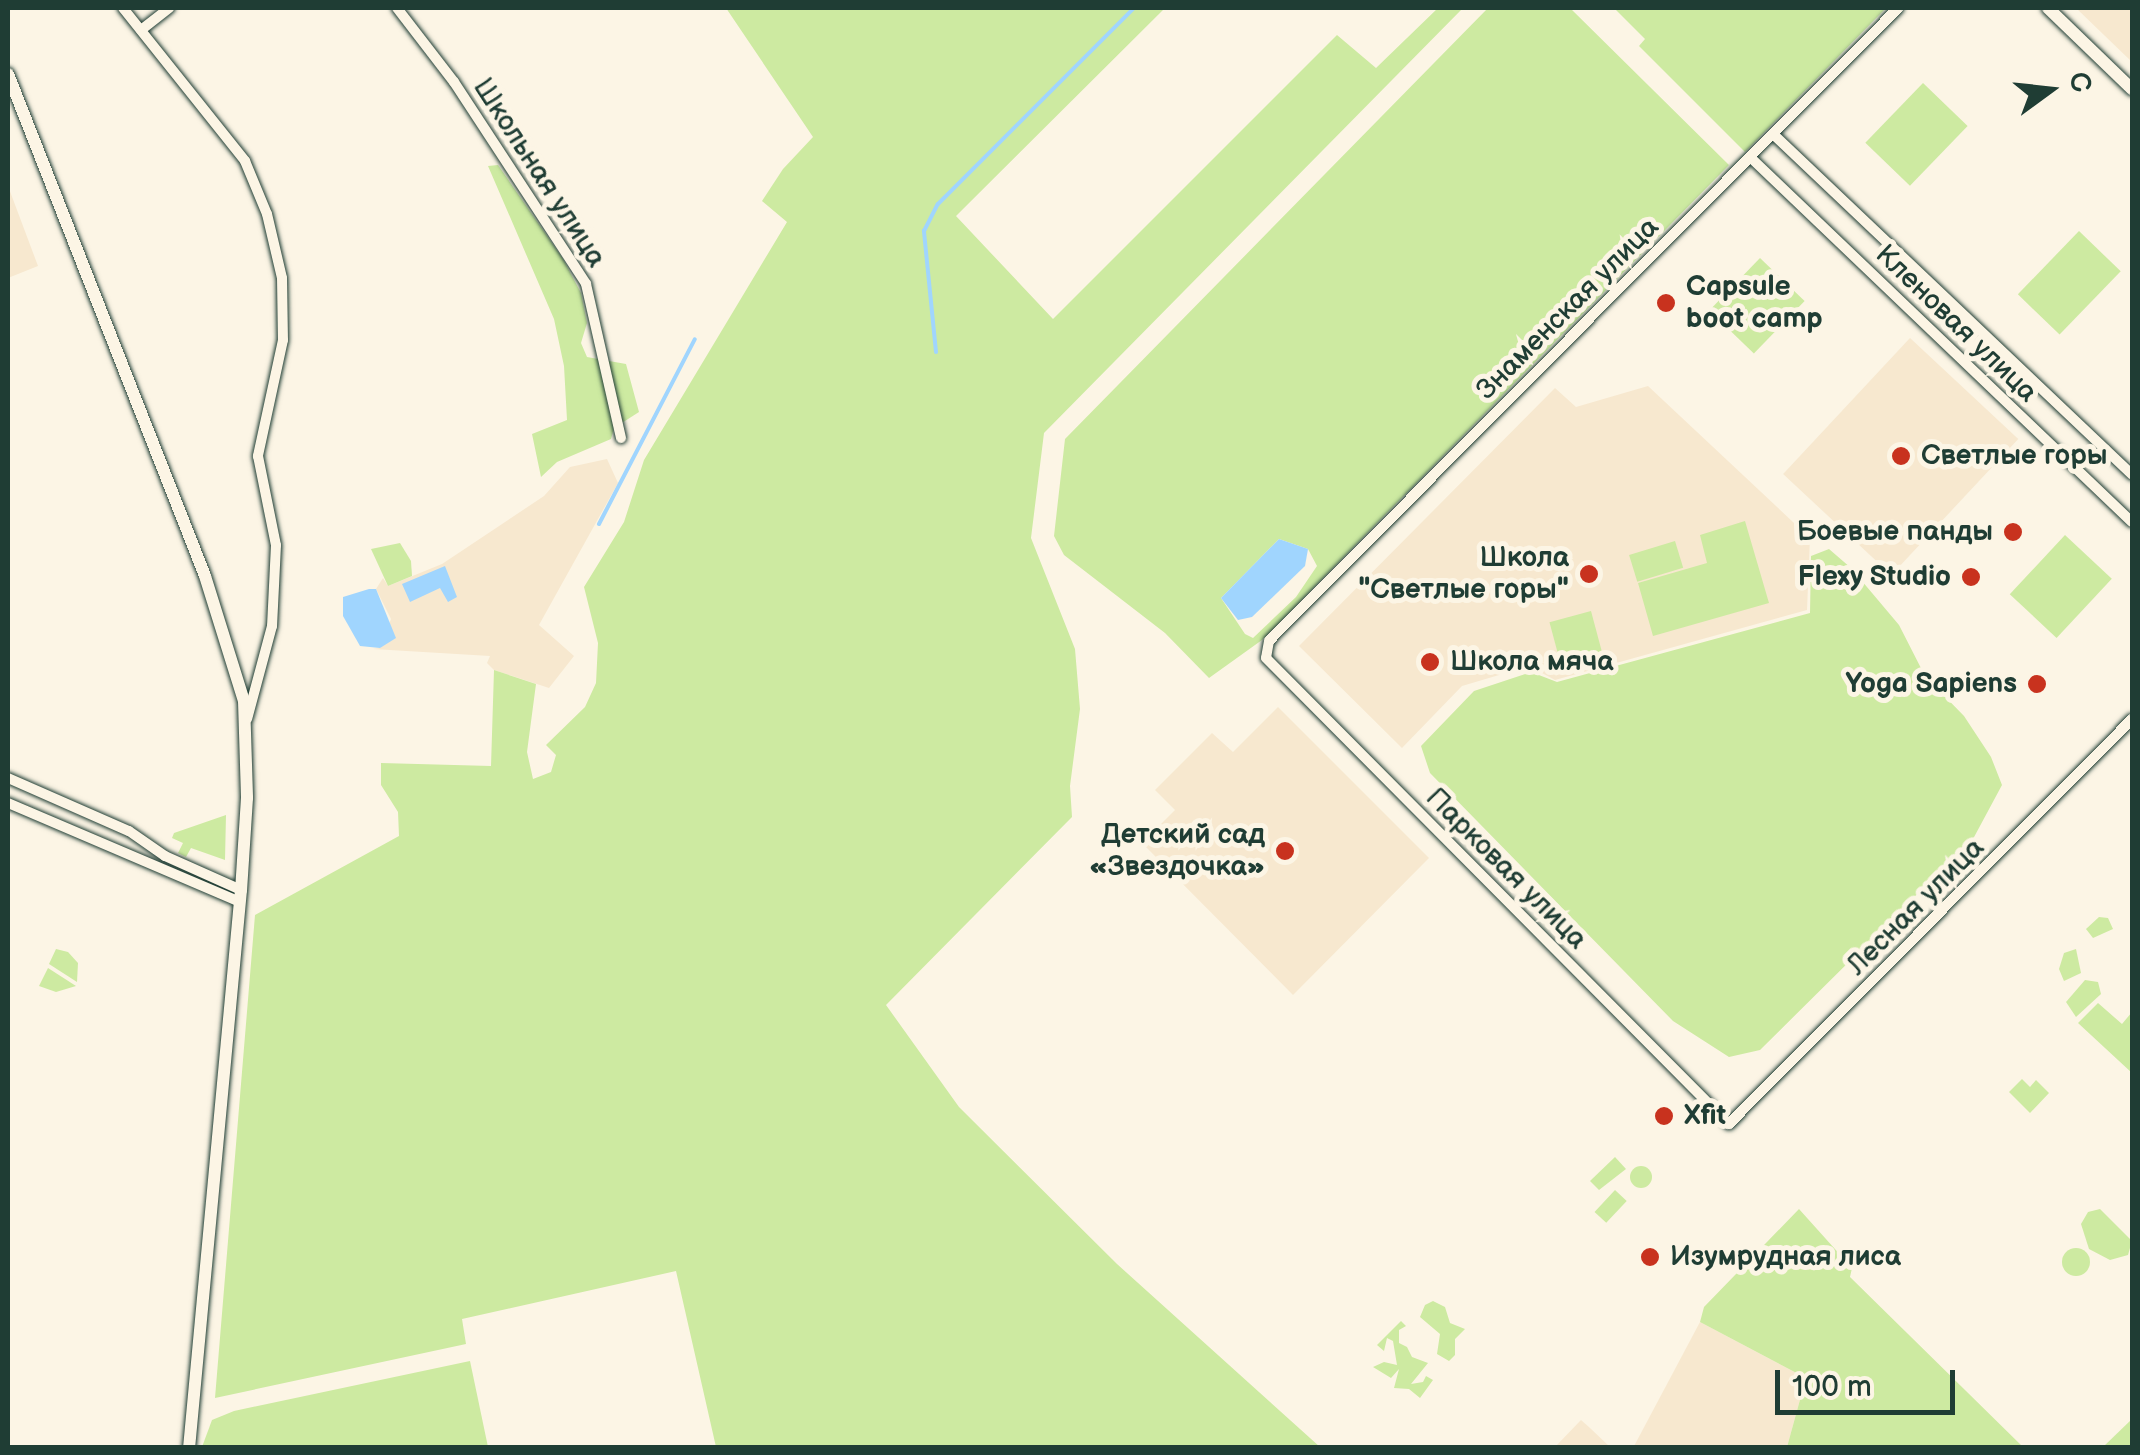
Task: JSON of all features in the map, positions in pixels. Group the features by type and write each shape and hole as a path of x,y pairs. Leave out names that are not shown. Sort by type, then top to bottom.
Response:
{"street":[{"path":"124,8 245,161 267,214 282,278 283,340 258,456 276,544 272,626 246,720"},
{"path":"141,30 169,8"},
{"name":"Школьная улица","path":"397,8 454,82 586,284 621,438"},
{"name":"Знаменская улица","path":"1269,641 1898,8"},
{"path":"2048,8 2132,89"},
{"path":"8,74 218,609 237,669 246,720 240,896 189,1448"},
{"name":"Кленовая улица","path":"1773,134 2132,475"},
{"name":"Кленовая улица","path":"1750,157 2132,522"},
{"name":"Парковая улица","path":"1269,641 1264,652 1268,664 1729,1124"},
{"name":"Лесная улица","path":"1729,1124 2132,719"},
{"path":"8,778 129,830 164,856 240,896"},
{"path":"8,803 240,896"}],"shaded area":[{"path":"2076,8 2132,8 2132,62"},
{"path":"8,186 38,266 8,278"},
{"name":"Светлые горы","path":"1910,338 2018,439 1891,575 1783,474"},
{"name":"Школа \"Светлые горы\"","path":"1648,386 1810,538 1807,610 1555,680 1529,666 1462,686 1402,748 1299,646 1555,388 1576,407"},
{"path":"607,459 618,483 539,625 574,656 549,688 494,670 487,663 490,656 373,649 380,648 391,619 376,589 383,578 388,586 442,564 544,496 570,467"},
{"name":"Детский сад «Звездочка»","path":"1278,707 1429,858 1293,995 1142,843 1175,810 1155,790 1212,733 1233,752"},
{"path":"1700,1322 1806,1378 1787,1447 1633,1448"},
{"path":"1581,1420 1590,1428 1610,1447 1555,1447"}],"green space":[{"path":"726,8 1165,8 956,216 1053,319 1337,35 1376,68 1438,8 1463,8 1044,433 1031,538 1075,649 1080,709 1070,786 1072,817 886,1005 959,1107 1117,1264 1320,1447 716,1447 676,1271 462,1319 466,1344 215,1398 255,915 399,836 398,812 381,785 381,763 491,766 494,670 536,684 527,752 533,779 551,772 556,755 546,745 585,707 596,683 598,643 584,587 624,522 644,460 787,222 762,201 783,169 813,137"},
{"path":"1488,8 1570,8 1729,165 1262,640 1209,678 1165,633 1064,555 1054,536 1065,439","holes":["1279,539 1308,549 1317,566 1296,597 1253,638 1245,634 1221,598"]},
{"path":"1614,8 1886,8 1745,152 1639,46 1645,39"},
{"path":"1923,83 1968,126 1910,186 1865,143"},
{"path":"498,165 563,259 581,293 587,323 581,343 587,357 626,364 639,412 614,428 611,439 557,462 541,477 532,434 567,420 564,366 554,319 488,166"},
{"path":"2079,231 2121,271 2060,335 2018,294"},
{"path":"1760,258 1805,301 1754,354 1709,311"},
{"path":"1745,521 1769,603 1653,636 1638,583 1707,563 1700,535"},
{"path":"2065,535 2112,579 2057,638 2010,594"},
{"path":"1675,541 1683,568 1637,582 1629,555"},
{"path":"400,543 411,561 412,576 388,586 371,549"},
{"path":"1829,549 1851,568 1899,625 1925,676 1964,716 1991,757 2002,785 1973,839 1760,1050 1729,1057 1673,1021 1430,773 1421,746 1474,691 1531,672 1557,682 1810,613 1811,556"},
{"path":"1591,611 1605,663 1563,674 1549,622"},
{"path":"226,815 225,860 191,848 186,857 178,853 183,843 172,838 174,833"},
{"path":"2099,917 2108,918 2113,929 2093,938 2086,929"},
{"path":"56,949 68,952 78,963 77,982 49,964"},
{"path":"2076,949 2081,973 2064,981 2059,969 2064,953"},
{"path":"48,968 76,986 56,992 39,986"},
{"path":"2085,980 2098,982 2101,994 2076,1017 2066,1002"},
{"path":"2098,1003 2122,1024 2132,1012 2132,1073 2078,1023"},
{"path":"2022,1079 2030,1087 2036,1080 2049,1093 2030,1113 2009,1092"},
{"path":"1615,1157 1626,1169 1599,1190 1590,1181"},
{"path":"1641,1166 1649,1169 1649,1185 1641,1188 1633,1185 1630,1177 1633,1169"},
{"path":"1615,1190 1627,1201 1606,1223 1595,1212"},
{"path":"1799,1209 1852,1268 1850,1277 2023,1447 1787,1447 1806,1378 1700,1322 1704,1307"},
{"path":"2100,1209 2132,1241 2128,1255 2110,1260 2089,1249 2081,1224 2088,1212"},
{"path":"2076,1248 2086,1252 2090,1262 2086,1272 2076,1276 2066,1272 2062,1262 2066,1252"},
{"path":"1433,1301 1445,1307 1450,1323 1465,1329 1455,1339 1455,1355 1449,1361 1437,1354 1440,1334 1420,1317 1425,1305"},
{"path":"1401,1321 1406,1326 1399,1330 1399,1343 1407,1347 1412,1357 1428,1363 1411,1384 1423,1382 1426,1376 1433,1380 1420,1398 1409,1389 1394,1388 1399,1369 1391,1378 1373,1367 1384,1362 1397,1365 1393,1341 1387,1338 1384,1351 1377,1345"},
{"path":"470,1361 488,1447 202,1447 212,1420 234,1411"},
{"path":"2132,1419 2132,1447 2103,1447"}],"water":[{"path":"1279,539 1308,549 1305,566 1252,617 1238,620 1221,598"},
{"path":"445,566 457,597 448,602 440,588 410,602 402,584"},
{"path":"376,589 396,638 380,648 360,646 343,616 343,597"}],"waterway":[{"path":"936,352 924,231 938,204 1134,8"},
{"path":"599,524 695,339"}],"place":[{"name":"Capsule boot camp","path":"1666,303"},
{"name":"Светлые горы","path":"1901,456"},
{"name":"Боевые панды","path":"2013,532"},
{"name":"Школа \"Светлые горы\"","path":"1589,574"},
{"name":"Flexy Studio","path":"1971,577"},
{"name":"Школа мяча","path":"1430,662"},
{"name":"Yoga Sapiens","path":"2037,684"},
{"name":"Детский сад «Звездочка»","path":"1285,851"},
{"name":"Xfit","path":"1664,1116"},
{"name":"Изумрудная лиса","path":"1650,1257"}]}
